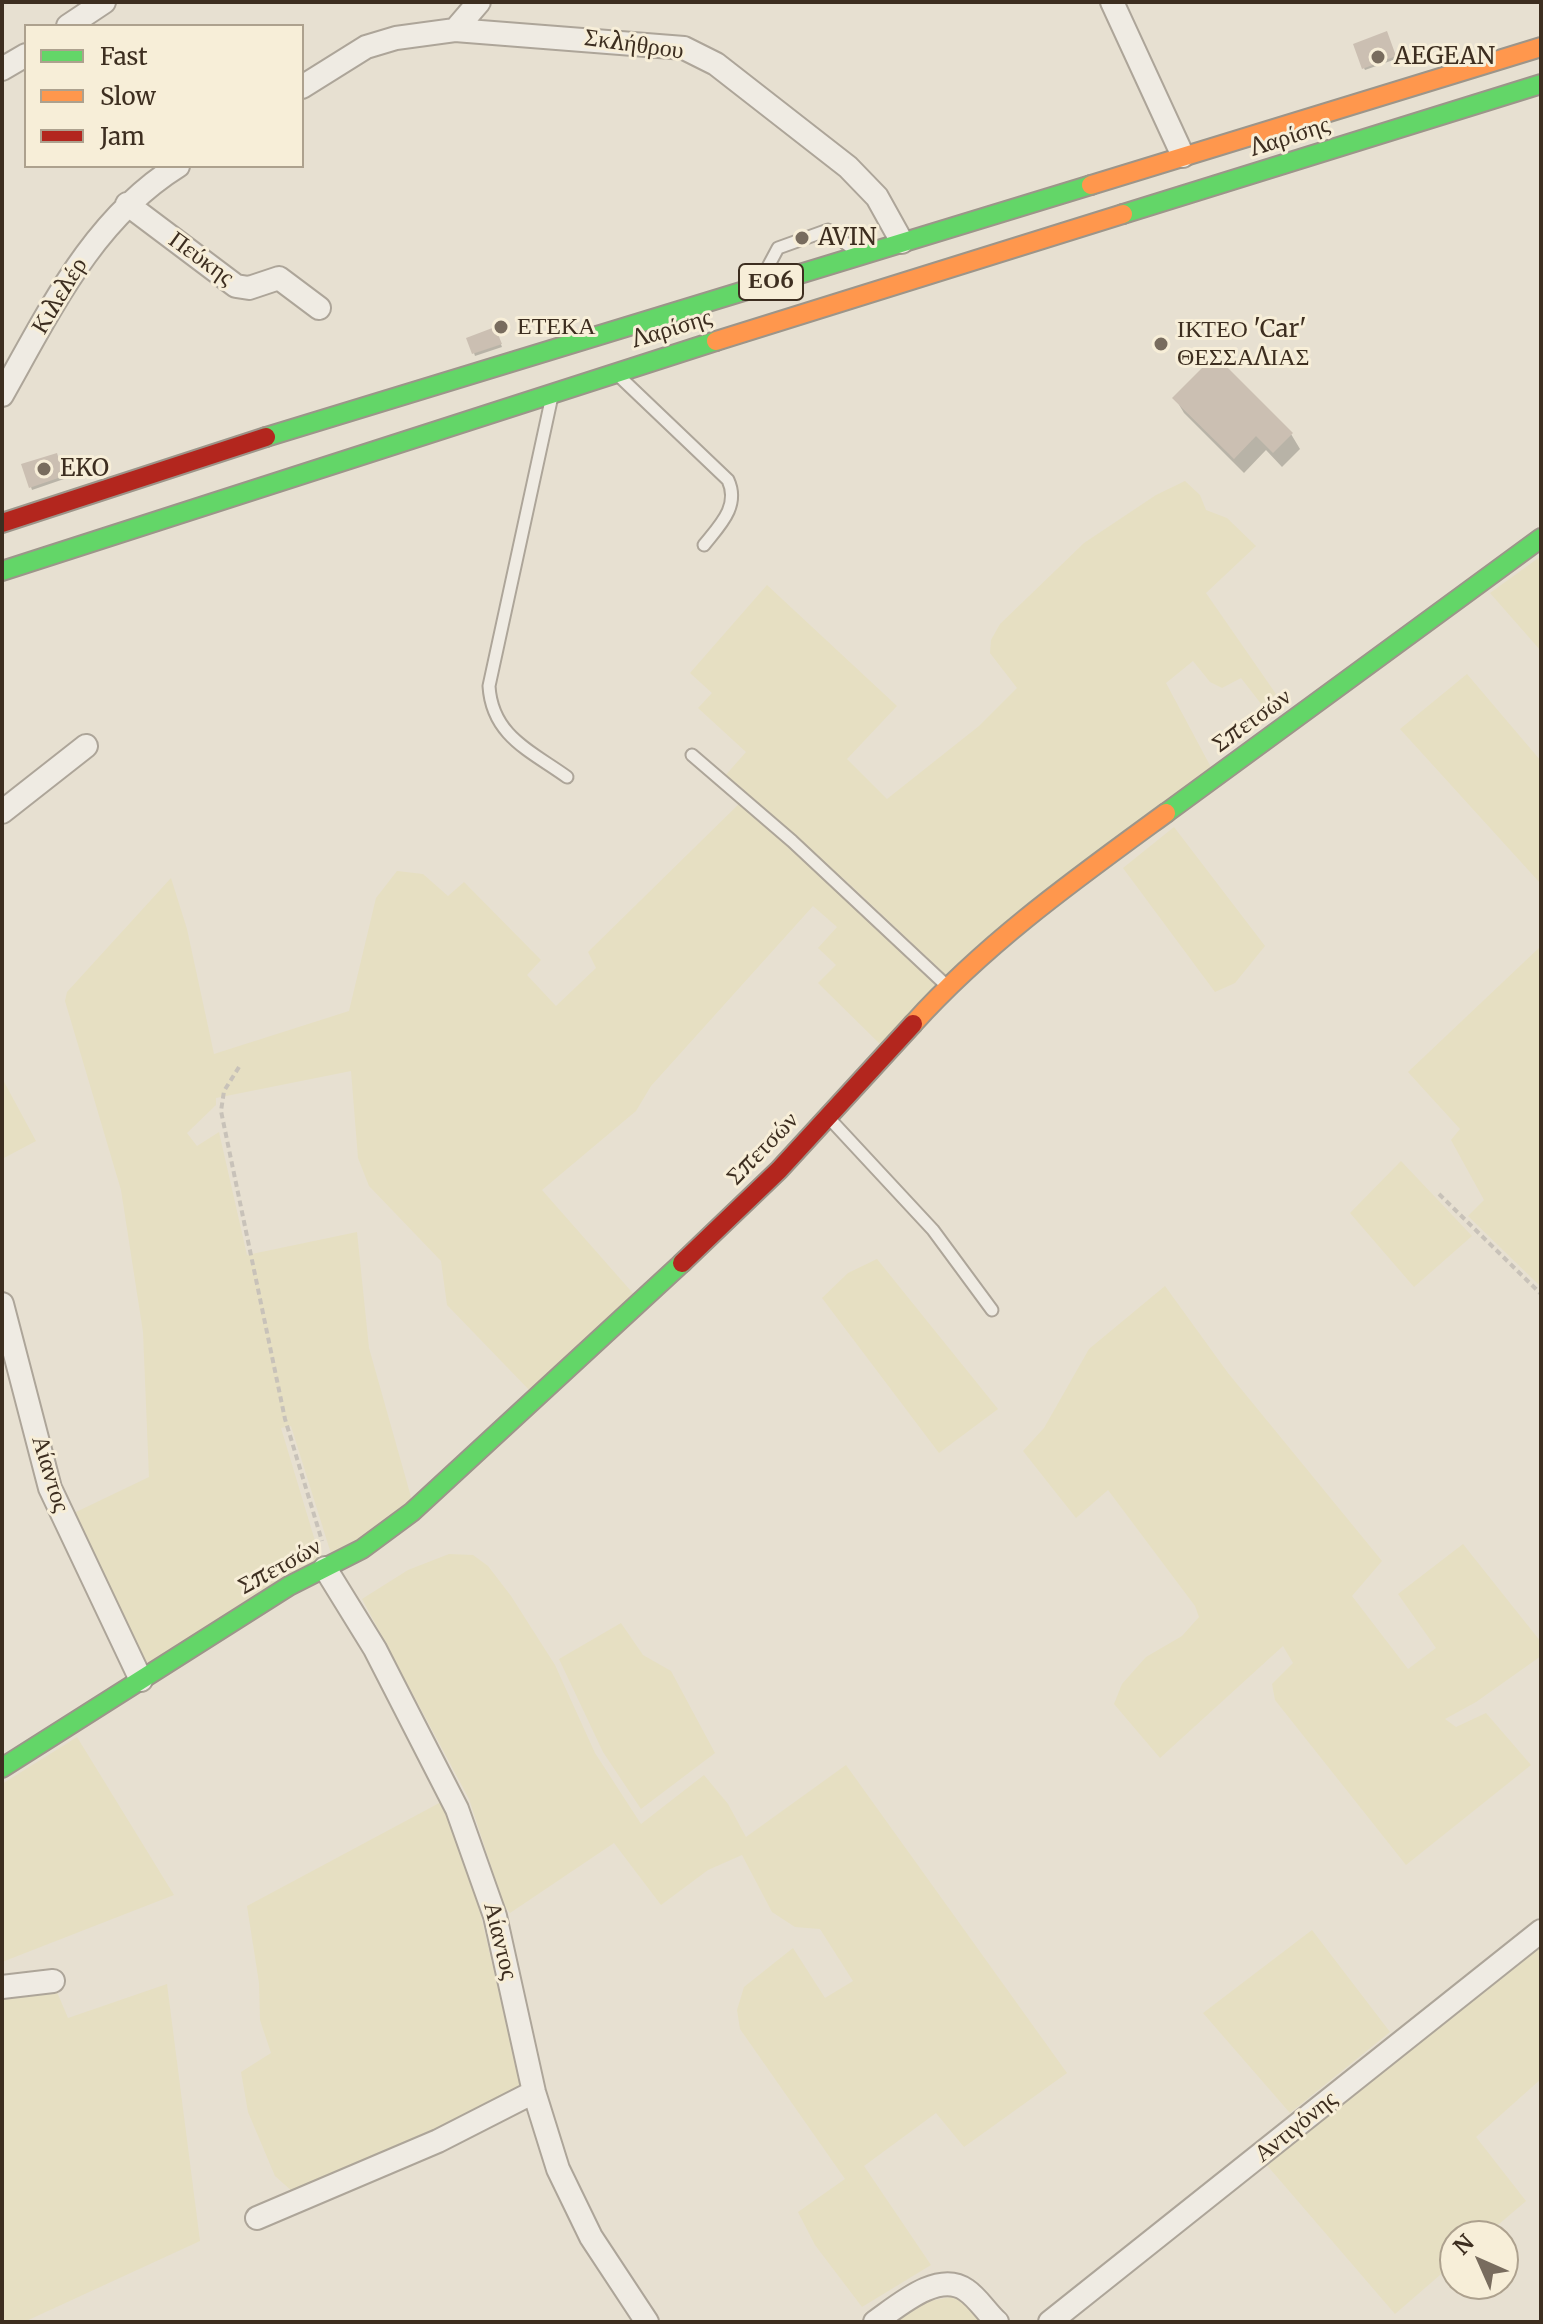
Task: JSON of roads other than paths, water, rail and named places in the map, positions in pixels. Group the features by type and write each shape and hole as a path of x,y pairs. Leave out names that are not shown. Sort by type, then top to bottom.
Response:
{"main road":[{"name":"Λαρίσης","path":"2,523 455,374 567,345 1541,47"},
{"name":"Λαρίσης","path":"2,571 553,391 1541,84"},
{"name":"Σπετσών","path":"2,1768 289,1586 375,1540 435,1493 610,1333 779,1170 947,986 1056,894 1541,538"}],"street":[{"path":"71,24 104,2"},
{"path":"455,30 479,2"},
{"path":"1112,2 1183,156"},
{"name":"Σκλήθρου","path":"304,86 366,47 455,30 671,45 698,54 858,176 877,197 902,242"},
{"path":"127,204 175,168"},
{"name":"Πεύκης","path":"127,204 236,286 249,288 279,278 319,308"},
{"name":"Κιλελέρ","path":"2,395 85,254 127,204"},
{"path":"2,812 86,746"},
{"name":"Αίαντος","path":"2,1304 50,1488 141,1680"},
{"name":"Αίαντος","path":"327,1567 426,1742 472,1845 495,1916 534,2092 550,2147 577,2214 647,2322"},
{"name":"Αντιγόνης","path":"1050,2322 1541,1931"},
{"path":"2,1987 53,1981"},
{"path":"257,2218 438,2141 534,2092"},
{"path":"875,2322 930,2288 951,2285 969,2292 997,2322"}],"lane":[{"path":"758,286 778,248 828,230 861,254"},
{"path":"551,332 567,345"},
{"path":"615,372 728,480 733,490 731,506 704,545"},
{"path":"553,391 489,686 493,715 501,727 567,777"},
{"path":"435,447 446,425"},
{"path":"355,454 380,464"},
{"path":"692,755 792,841 947,986"},
{"path":"828,1116 933,1230 992,1310"}],"place":[{"name":"AEGEAN","path":"1378,57"},
{"name":"AVIN","path":"802,238"},
{"name":"ΕΤΕΚΑ","path":"501,327"},
{"name":"ΙΚΤΕΟ 'Car' ΘΕΣΣΑΛΙΑΣ","path":"1161,344"},
{"name":"EKO","path":"44,469"}]}
